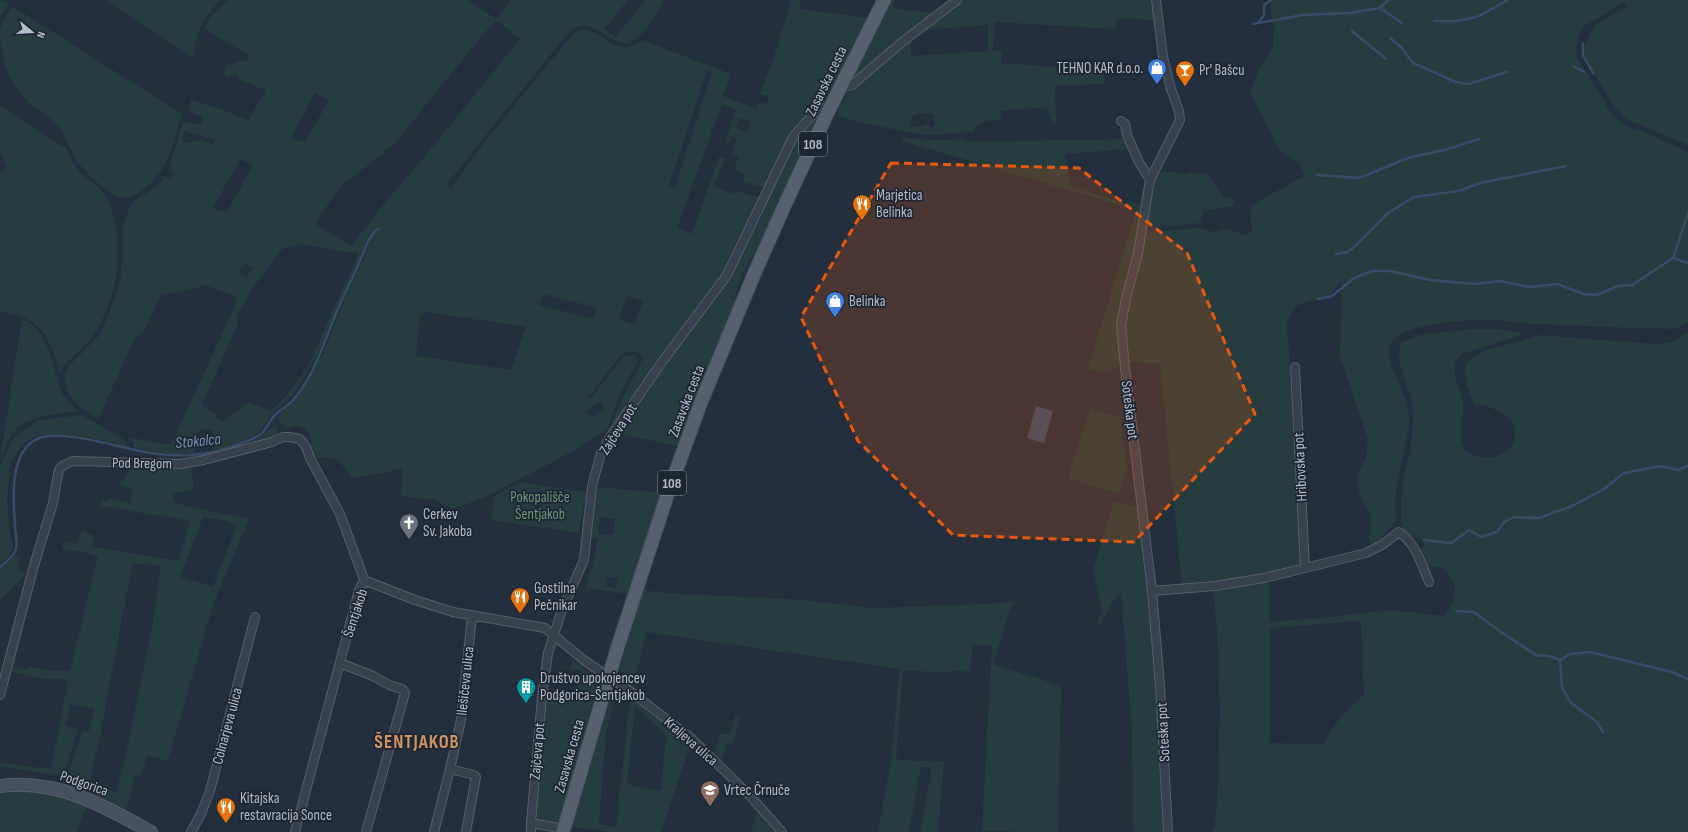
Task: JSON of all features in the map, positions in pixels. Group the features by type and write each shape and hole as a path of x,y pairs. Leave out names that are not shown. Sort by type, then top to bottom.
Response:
{"main road":[{"name":"Zasavska cesta","path":"563,830 608,677 668,493 701,402 772,233 832,104 884,0"},
{"name":"Podgorica","path":"0,786 35,786 71,793 108,808 151,832"}],"street":[{"path":"840,88 852,85 901,43 956,0"},
{"name":"Soteška pot","path":"1156,0 1163,57 1171,89 1179,111 1180,120 1150,180 1138,253 1121,325 1152,591 1160,686 1168,832"},
{"name":"Zajčeva pot","path":"531,832 542,698 548,653 553,636 584,560 592,486 601,453 610,437 662,362 727,275 793,137 814,113 832,104"},
{"path":"1121,122 1125,124 1127,135 1138,160 1150,180"},
{"name":"Hribovska pot","path":"1295,367 1304,568"},
{"name":"Pod Bregom","path":"0,695 33,569 53,502 58,474 60,468 73,461 180,464 204,460 272,442 283,437 289,436 300,439 306,447 310,458 340,514 366,582"},
{"path":"1152,591 1215,586 1264,578 1366,553 1382,545 1399,532 1414,546 1428,582"},
{"name":"Šentjakob","path":"294,832 359,590 362,584 366,582 377,584 415,600 454,612 542,627 608,677"},
{"name":"Colnarjeva ulica","path":"191,832 201,814 210,791 255,616"},
{"name":"Ilešičeva ulica","path":"434,832 462,711 472,616"},
{"path":"340,663 373,676 389,685 402,689 405,693 366,832"},
{"name":"Kraljeva ulica","path":"608,677 631,692 692,739 750,796 782,832"},
{"path":"450,768 474,775 476,777 466,832"},
{"path":"531,823 563,830"}],"highlighted area":[{"path":"891,163 1079,168 1187,253 1255,414 1134,542 953,535 858,441 801,317"}],"green space":[{"path":"0,0 9,4 0,17"},
{"path":"106,0 221,0 209,13 201,26 196,40 193,58"},
{"path":"227,0 468,0 496,19 511,0 628,0 604,29 615,37 646,0 663,0 653,20 644,32 633,41 626,44 619,42 591,27 577,26 570,30 447,184 451,188 483,144 573,34 584,29 619,46 626,47 634,45 642,40 731,74 723,96 756,108 758,102 767,104 769,96 760,94 774,57 791,0 801,0 799,9 870,18 832,91 783,148 763,187 744,182 744,173 734,169 739,156 732,154 737,138 732,136 729,143 725,142 736,110 722,104 677,228 692,234 719,157 725,159 714,186 733,194 737,191 760,198 727,270 614,428 612,426 616,412 643,358 638,353 632,351 620,356 588,398 590,399 624,356 635,355 638,361 617,402 608,429 564,456 486,497 453,509 436,500 402,496 399,491 402,487 402,469 353,478 337,459 322,457 312,458 310,437 306,429 296,425 287,428 276,418 304,384 322,355 352,283 366,254 372,231 316,358 295,392 271,415 259,433 222,450 215,451 213,430 202,429 195,436 195,453 171,454 134,448 133,441 127,437 171,445 235,306 236,298 233,295 205,285 198,288 161,295 142,335 136,336 98,419 84,410 69,395 64,377 70,365 100,335 120,284 123,250 122,229 129,209 133,202 158,185 165,176 169,179 173,173 169,168 183,121 201,125 203,117 188,111 191,100 224,110 248,121 266,90 240,80 237,75 225,77 225,66 239,61 248,61 247,54 204,29 209,19","holes":["498,21 520,39 430,150 387,200 351,246 315,224 341,185 370,164 395,143 490,26","707,70 712,72 675,187 669,186","315,93 329,100 305,142 290,139","739,118 751,121 747,132 736,128","184,131 216,140 213,144 200,140 187,143 183,141","240,159 253,165 227,212 213,208","302,244 338,251 359,253 311,360 293,387 271,411 248,402 223,422 202,404 237,326 237,315 252,289 282,249","246,263 253,269 246,277 238,271","543,294 597,308 594,319 539,305","627,296 643,301 634,324 619,319","426,312 526,327 511,370 416,356 420,315","600,401 605,409 591,418 587,412"]},
{"path":"890,0 895,0 892,8 936,13 855,79 852,79 851,76"},
{"path":"960,0 1152,0 1155,20 1117,18 1115,29 995,22 993,51 1002,51 1001,63 1103,70 1105,84 1055,86 1056,124 1053,124 1047,107 1000,111 1001,120 985,121 974,127 973,132 933,135 917,134 858,122 839,116 839,109 849,91 911,39 911,56 988,51 988,25 922,30","holes":["918,113 933,115 935,126 931,128 927,124 920,127 910,127 912,116"]},
{"path":"1269,0 1688,0 1688,145 1624,118 1614,106 1588,65 1585,54 1586,43 1596,25 1628,6 1623,3 1584,26 1579,35 1576,46 1577,57 1609,111 1618,120 1630,128 1645,132 1688,152 1688,322 1675,329 1622,328 1536,324 1493,320 1470,320 1418,328 1406,331 1397,336 1392,341 1390,357 1395,375 1406,401 1409,427 1396,488 1396,520 1378,543 1372,545 1369,540 1371,517 1359,492 1357,476 1366,457 1368,439 1340,356 1342,282 1330,294 1296,306 1287,323 1293,419 1296,433 1302,564 1297,567 1224,582 1182,586 1160,363 1128,362 1126,323 1146,232 1200,228 1213,232 1224,229 1247,235 1252,231 1250,206 1304,176 1300,164 1280,150 1250,92 1259,69 1273,47 1274,29"},
{"path":"12,6 182,114 172,147 164,166 157,176 141,192 129,198 123,198 112,193 88,174 74,156 60,128 28,101 15,87 5,64 0,39 2,24"},
{"path":"0,105 62,146 65,146 79,171 104,193 113,214 117,233 117,271 107,308 89,341 66,363 60,372 47,338 34,323 14,314 0,312 0,172 3,172 6,167 0,152"},
{"path":"815,117 818,117 819,119 755,255 753,255 749,261 743,274 733,309 680,447 617,433 680,342 716,297 727,280 794,141"},
{"path":"903,138 934,140 966,139 967,142 1125,139 1130,149 1065,154 1070,187 1126,203 1140,204 1145,178 1147,182 1141,223 1128,284 1123,360 1119,367 1103,373 1088,368 1136,210 902,141"},
{"path":"1161,172 1173,172 1187,175 1189,173 1208,174 1223,197 1234,199 1234,206 1203,211 1200,223 1151,228 1148,224 1155,179"},
{"path":"22,319 31,324 45,341 62,393 77,411 40,417 23,424 10,437 0,460"},
{"path":"1472,329 1500,329 1519,332 1521,335 1461,354 1455,365 1456,377 1463,402 1461,431 1462,443 1468,453 1485,458 1498,456 1509,449 1515,438 1515,431 1510,419 1505,415 1493,409 1474,404 1464,372 1469,361 1476,355 1537,335 1655,344 1672,342 1688,332 1688,832 1212,832 1213,827 1215,826 1217,797 1220,708 1218,648 1213,589 1269,580 1270,622 1391,610 1445,616 1452,603 1455,588 1450,576 1444,570 1434,567 1426,567 1419,551 1425,545 1421,539 1406,533 1402,525 1402,486 1411,448 1413,407 1402,371 1399,353 1401,343 1419,335","holes":["1361,621 1364,695 1341,717 1323,744 1270,743 1270,628"]},
{"path":"1090,408 1120,417 1127,469 1119,494 1068,478"},
{"path":"82,415 125,440 127,448 95,438 57,434 36,437 23,445 16,454 9,468 10,473 7,499 10,535 13,547 10,554 0,564 0,465 11,443 17,435 39,420"},
{"path":"274,425 277,428 278,437 242,447 263,435"},
{"path":"191,465 194,489 173,494 173,502 189,507 249,519 214,602 168,761 147,756 141,775 135,776 126,810 83,790 58,783 60,779 65,778 68,774 83,731 89,731 94,709 71,704 65,726 78,729 65,771 61,774 53,775 0,766 0,763 51,769 68,679 43,679 9,671 40,556 43,551 13,667 27,670 31,667 49,671 70,670 98,556 85,552 65,550 62,545 63,541 77,544 82,531 94,536 92,547 178,561 190,521 100,506 102,499 107,501 110,498 130,503 132,488 117,484 123,480 132,466","holes":["203,517 226,521 237,525 213,587 180,577","133,563 161,566 152,628 126,754 116,793 90,780 102,726"]},
{"name":"Pokopališče Šentjakob","path":"520,482 586,492 579,533 491,520 495,496"},
{"path":"596,487 655,492 663,495 628,594 586,588 596,550 597,538 591,537","holes":["600,517 615,519 613,535 598,534","607,577 618,578 616,588 606,586"]},
{"path":"1114,502 1139,506 1159,701 1164,832 1138,832 1134,831 1133,829 1132,730 1121,594 1117,595 1097,627 1102,610 1093,569"},
{"path":"15,554 20,559 17,569 24,573 25,576 0,600 0,570"},
{"path":"643,590 665,593 805,600 873,608 989,604 1013,601 993,664 1061,686 1058,832 982,831 992,646 973,645 970,672 952,670 948,673 903,670 896,757 899,760 944,762 938,832 920,832 932,768 921,766 909,832 878,832 891,761 900,669 646,632 635,688 626,681 620,669"},
{"path":"572,659 598,680 562,816 557,823 539,822 535,819 545,698 575,700 581,671 570,669"},
{"path":"622,692 690,745 661,832 612,832 572,827 614,693","holes":["621,699 630,701 616,827 599,824 606,732 613,702","635,706 666,736 661,791 627,784"]},
{"path":"735,716 740,718 733,744 727,743 722,760 715,753 720,734 730,734"},
{"path":"0,792 36,792 58,796 92,807 84,811 77,832 0,832"},
{"path":"757,812 774,832 756,832 751,830"}],"water":[{"path":"1036,406 1053,411 1044,443 1027,438"}],"waterway":[{"path":"1259,22 1264,15 1264,5 1271,0"},
{"path":"1253,24 1303,15 1349,13 1380,8 1388,0"},
{"path":"1434,21 1456,21 1477,17 1508,0"},
{"path":"1380,8 1402,23"},
{"path":"1352,31 1386,59"},
{"path":"1390,38 1401,47 1413,63 1456,82 1468,84 1507,72"},
{"path":"1583,43 1583,55 1593,73"},
{"path":"1573,66 1584,72"},
{"path":"1317,175 1359,178 1411,157 1445,150 1479,139"},
{"path":"1336,254 1348,252 1388,213 1414,197 1459,191 1480,183 1566,166"},
{"path":"1318,299 1332,296 1354,278 1373,271 1390,271 1430,280 1474,284 1500,281 1530,287 1557,284 1584,294 1597,295 1617,286 1632,285 1673,258 1688,213"},
{"name":"Stokalca","path":"0,567 11,557 16,549 17,543 14,515 14,490 17,465 21,454 28,445 37,439 47,436 72,437 148,453 189,455 216,452 261,434 275,415 290,403 301,391 307,381 318,359 368,241 375,231 379,229"},
{"path":"1673,258 1688,263"},
{"path":"1424,540 1451,543 1469,530 1481,537 1497,532 1504,522 1514,517 1539,518 1572,506 1604,489 1624,473 1661,466 1678,470 1688,466"},
{"path":"1456,611 1474,612 1536,655 1549,656 1560,660 1570,654 1590,652 1672,672 1688,679"},
{"path":"1560,660 1562,687 1570,702 1597,722 1603,732"}],"place":[{"name":"TEHNO KAR d.o.o.","path":"1157,85"},
{"name":"Pr' Bašcu","path":"1185,87"},
{"name":"Marjetica Belinka","path":"862,221"},
{"name":"Belinka","path":"835,318"},
{"name":"Cerkev Sv. Jakoba","path":"409,540"},
{"name":"Gostilna Pečnikar","path":"520,614"},
{"name":"Društvo upokojencev Podgorica-Šentjakob","path":"526,704"},
{"name":"Vrtec Črnuče","path":"710,807"},
{"name":"Kitajska restavracija Sonce","path":"226,824"}],"district":[{"name":"ŠENTJAKOB","path":"417,741"}]}
